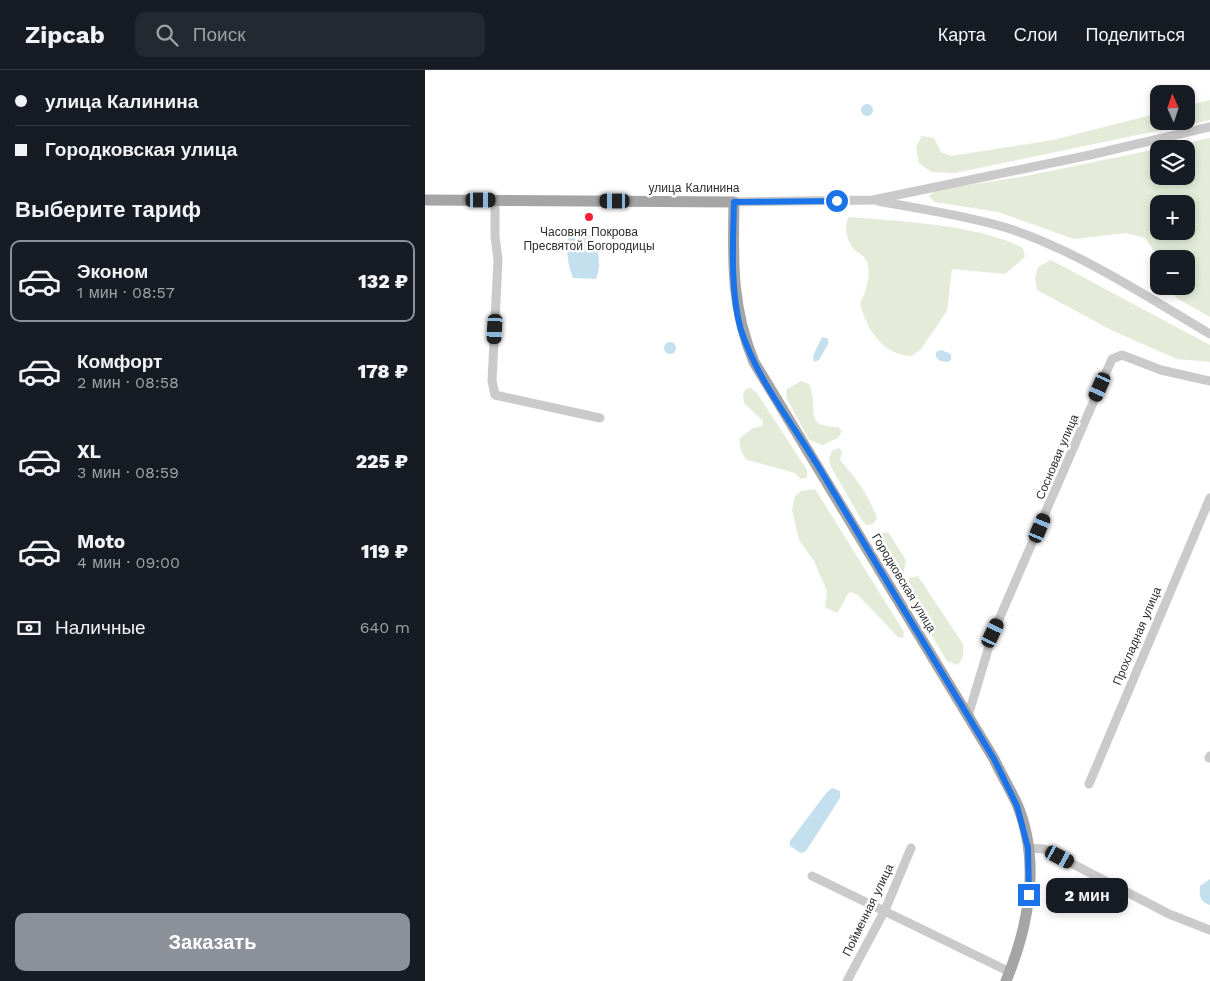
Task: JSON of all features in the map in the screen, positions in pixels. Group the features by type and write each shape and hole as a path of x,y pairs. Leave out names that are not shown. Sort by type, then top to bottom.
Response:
{"main road":[{"name":"улица Калинина","path":"425,200 734,202"},
{"name":"Городковская улица","path":"734,202 735,299 741,329 754,362 994,759 1017,806 1028,848 1029,895 1024,930 1008,976"}],"street":[{"path":"873,200 1090,156 1210,127"},
{"path":"495,200 495,236 498,260 492,381 495,395 600,418"},
{"path":"873,200 989,223 1047,244 1126,284 1210,334"},
{"name":"улица Калинина","path":"734,202 873,200"},
{"name":"Сосновая улица","path":"968,716 993,633 1112,359 1122,354 1161,370 1210,380"},
{"name":"Прохладная улица","path":"1089,784 1210,498"},
{"name":"Пойменная улица","path":"847,981 885,910 911,848"},
{"path":"1028,848 1045,849 1169,914 1210,930"},
{"path":"812,876 885,910 1008,976"}],"green space":[{"path":"1210,100 1210,120 1195,123 1195,104"},
{"path":"1150,115 1150,130 1162,130 955,173 931,172 919,163 916,147 922,136 934,138 941,152 951,156 1053,140"},
{"path":"1210,138 1210,317 1178,299 1175,295 1195,295 1195,250 1153,250 1145,238 1126,233 1074,239 998,212 934,202 929,196 937,190 1026,176 1150,150 1150,185 1195,185 1195,141"},
{"path":"849,217 939,225 985,234 1023,248 1025,257 1005,274 952,269 947,311 921,349 912,356 901,355 884,346 877,339 863,313 860,304 867,287 869,274 864,257 852,247 848,239 846,225"},
{"path":"1051,260 1210,345 1210,362 1177,359 1113,331 1037,290 1035,277 1038,267"},
{"path":"801,381 809,384 812,392 815,419 819,424 838,427 842,431 838,438 822,445 809,440 786,397 787,389"},
{"path":"751,388 757,393 807,470 807,478 801,479 795,473 747,460 743,455 740,447 740,438 753,428 762,426 763,421 744,403 743,394 746,389"},
{"path":"839,448 842,452 840,460 861,487 874,510 877,518 873,524 866,525 861,519 831,467 829,458 832,451"},
{"path":"815,489 904,632 903,638 898,637 858,595 850,592 837,613 825,607 827,591 814,561 799,540 792,510 795,496 801,491"},
{"path":"888,532 906,560 903,577 896,579 879,550 878,538 881,533"},
{"path":"918,576 963,644 963,657 958,665 947,661 907,594 906,585 910,578"}],"water":[{"path":"867,104 873,110 867,116 861,110"},
{"path":"570,229 594,236 599,263 596,279 573,278 567,254"},
{"path":"822,337 828,339 828,344 819,360 814,362 813,356"},
{"path":"668,342 672,342 676,348 672,354 668,354 664,350 664,346"},
{"path":"941,350 951,354 951,360 948,362 940,361 936,357 936,352"},
{"path":"832,788 840,791 840,798 806,851 801,853 790,846 790,841"},
{"path":"1210,879 1210,905 1202,900 1200,886"}],"place":[{"name":"Часовня Покрова Пресвятой Богородицы","path":"589,217"}],"route":[{"path":"837,201 734,202 735,299 741,329 754,362 771,392 812,455 994,759 1017,806 1028,848 1029,895"}]}
